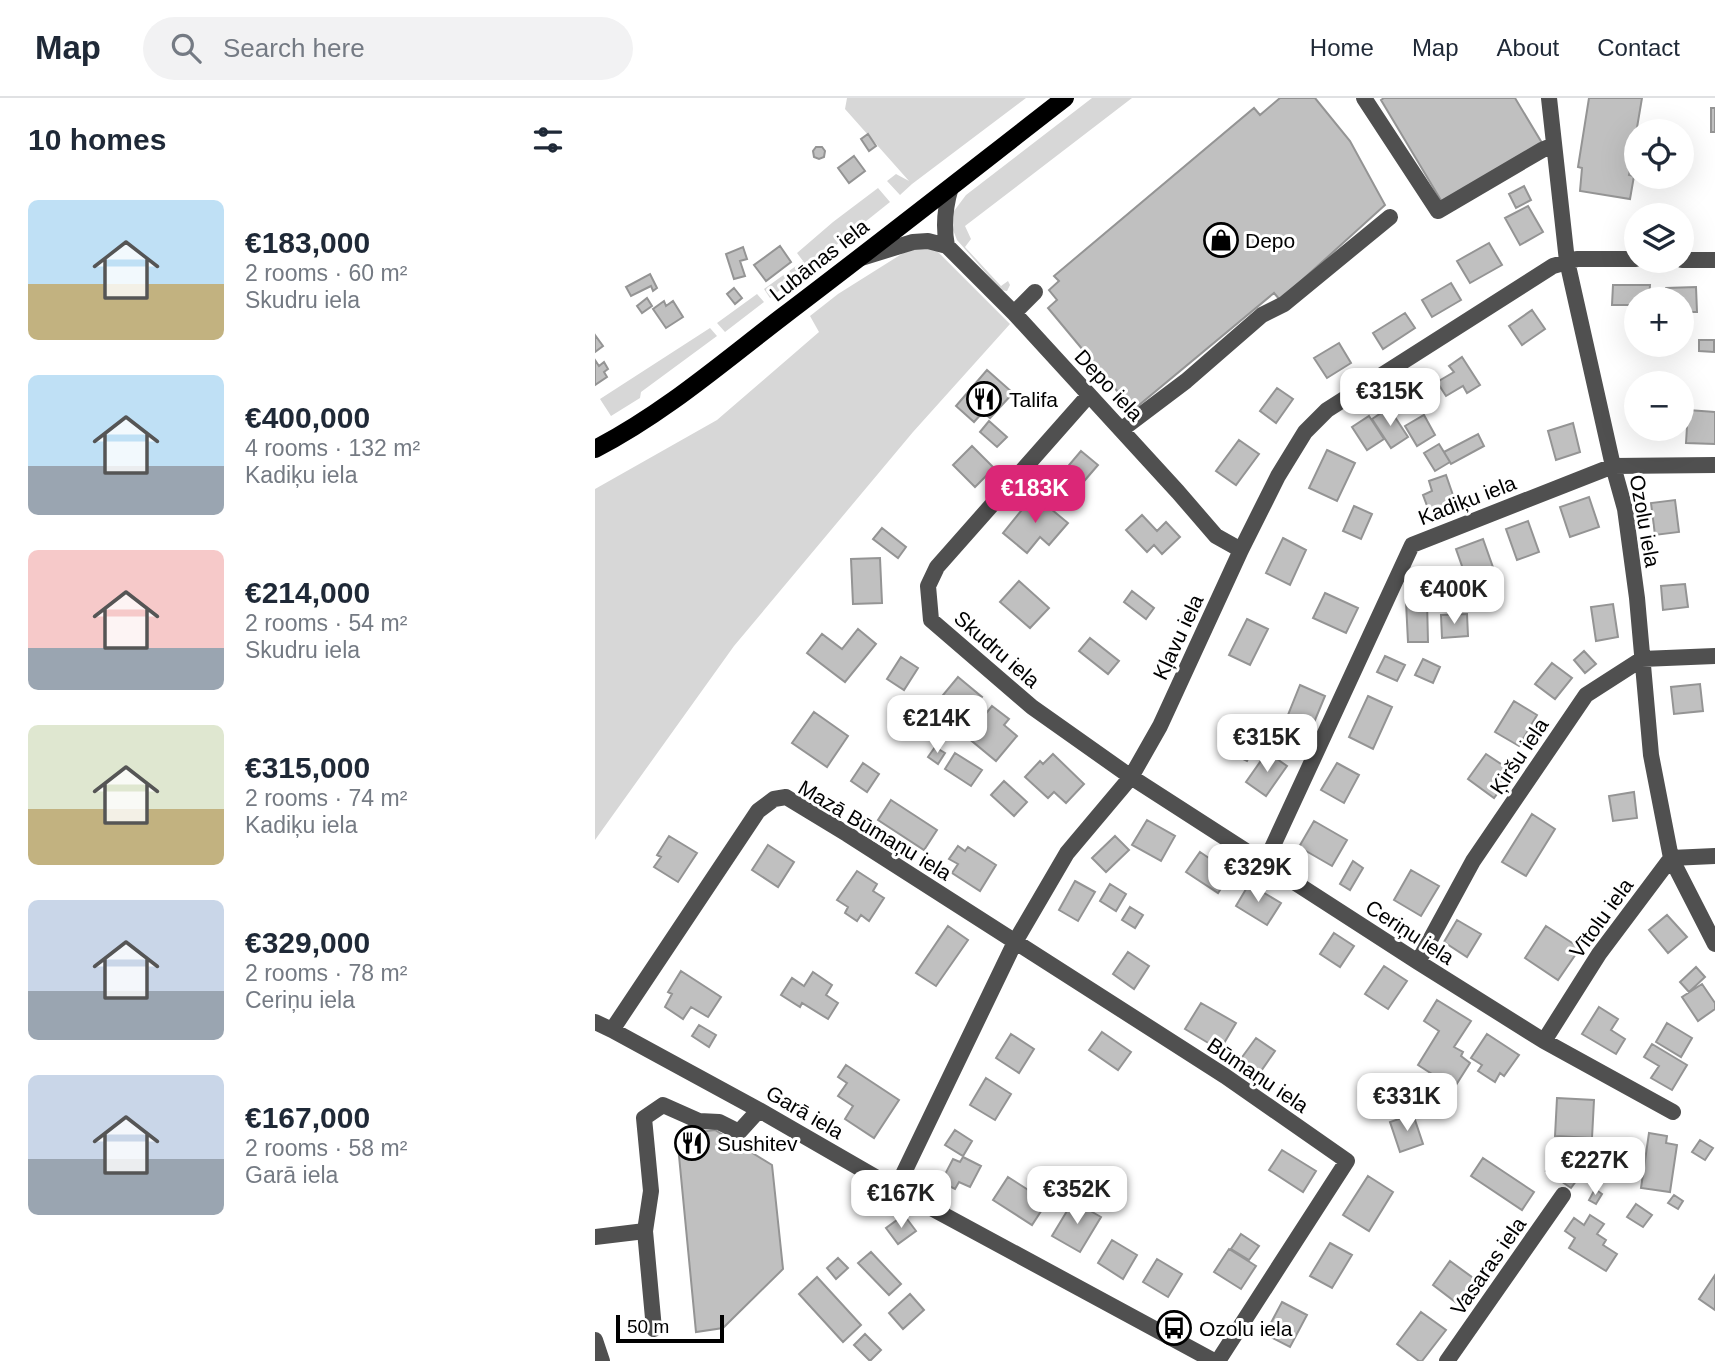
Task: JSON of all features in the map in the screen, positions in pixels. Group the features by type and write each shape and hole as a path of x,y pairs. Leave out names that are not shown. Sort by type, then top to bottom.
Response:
{"main road":[{"name":"Lubānas iela","path":"595,449 666,405 1065,98"}],"street":[{"path":"1364,98 1438,211 1553,145"},
{"name":"Ozolu iela","path":"1549,98 1567,261 1625,509 1637,598 1651,755 1671,858 1715,944"},
{"path":"859,259 913,242 928,241 947,246 945,206 951,187"},
{"path":"1121,430 1186,381 1262,315 1284,304 1390,217"},
{"name":"Depo iela","path":"947,246 1014,313 1216,536 1241,550"},
{"name":"Kļavu iela","path":"896,1189 1015,942 1067,853 1131,777 1160,726 1241,550 1278,476 1305,432 1327,410 1553,266 1577,259 1624,259"},
{"path":"1694,260 1715,260"},
{"path":"1014,313 1035,292"},
{"name":"Skudru iela","path":"1089,395 937,567 928,586 928,602 931,620 1022,698 1131,777"},
{"name":"Kadiķu iela","path":"1265,863 1412,545 1613,466 1715,465"},
{"path":"1642,659 1715,656"},
{"name":"Ķiršu iela","path":"1418,962 1473,861 1586,695 1642,659"},
{"name":"Ceriņu iela","path":"1131,777 1543,1041 1673,1112"},
{"name":"Mazā Būmaņu iela","path":"612,1030 758,811 774,799 786,797 803,807 1015,942"},
{"path":"1671,858 1715,856"},
{"name":"Vītolu iela","path":"1543,1041 1599,954 1671,858"},
{"name":"Būmaņu iela","path":"1015,942 1225,1076 1347,1161 1216,1361"},
{"name":"Garā iela","path":"595,1022 759,1110 896,1189 1216,1361"},
{"path":"654,1328 645,1231 651,1191 643,1118 663,1105 699,1121 719,1122 739,1132 759,1110"},
{"name":"Vasaras iela","path":"1447,1361 1563,1195"},
{"path":"595,1237 645,1231"},
{"path":"595,1340 602,1361"}],"shaded area":[{"path":"847,98 1026,98 900,195 887,181 896,174 909,181 845,109"},
{"path":"1092,98 1132,98 965,226 971,239 965,247 1001,286 1008,281 1010,285 1007,291 1001,290 957,240 951,215 966,195"},
{"path":"878,188 890,202 770,298 764,289 803,261 797,253"},
{"path":"934,248 1010,324 913,432 734,646 595,840 595,489 717,420 819,332 810,316 838,294 908,250"},
{"path":"757,294 764,302 725,332 717,323"},
{"path":"710,328 717,336 641,392 640,398 611,416 600,399"}],"building":[{"name":"Depo","path":"1280,98 1315,98 1350,141 1385,205 1280,300 1274,293 1133,410 1048,308 1057,300 1049,290 1059,281 1054,276 1254,108 1260,115"},
{"path":"1515,98 1542,143 1442,202 1381,100"},
{"path":"1589,98 1642,98 1638,119 1624,119 1624,189 1632,189 1630,199 1580,191 1582,168 1578,167"},
{"path":"1711,108 1715,108 1715,132 1711,132"},
{"path":"868,134 876,146 869,151 861,139"},
{"path":"816,147 822,147 825,151 824,157 814,157 813,151"},
{"path":"854,156 865,171 849,183 838,168"},
{"path":"1524,186 1531,200 1516,208 1509,194"},
{"path":"1528,206 1543,232 1520,245 1505,218"},
{"path":"1489,243 1502,265 1470,283 1457,261"},
{"path":"780,246 791,262 766,281 754,265"},
{"path":"743,247 747,259 740,261 745,276 734,279 726,254"},
{"path":"650,274 657,288 653,291 651,286 631,296 626,287"},
{"path":"1451,283 1461,300 1432,317 1422,300"},
{"path":"1613,285 1650,285 1624,287 1624,305 1612,305"},
{"path":"1696,287 1697,312 1694,312"},
{"path":"734,288 742,298 735,304 727,294"},
{"path":"647,298 652,306 642,313 637,306"},
{"path":"664,301 666,306 673,301 683,317 666,328 653,309"},
{"path":"1532,310 1545,329 1522,345 1509,326"},
{"path":"1405,313 1415,328 1383,349 1373,333"},
{"path":"595,335 603,346 595,352"},
{"path":"1699,340 1714,340 1714,352 1699,351"},
{"path":"1339,343 1351,363 1327,378 1314,358"},
{"path":"1462,357 1480,385 1467,393 1463,386 1446,396 1437,382 1454,372 1449,366"},
{"path":"595,360 599,366 604,362 608,369 604,372 607,377 595,385"},
{"name":"Talifa","path":"987,370 1013,393 990,418 983,412 974,422 956,406"},
{"path":"1277,388 1293,399 1276,423 1260,411"},
{"path":"1389,408 1408,437 1391,448 1372,419"},
{"path":"1694,410 1715,412 1715,444 1686,443 1694,441"},
{"path":"1424,415 1435,435 1417,446 1405,426"},
{"path":"1369,416 1384,439 1367,450 1352,427"},
{"path":"989,421 1007,437 997,447 980,432"},
{"path":"1573,423 1580,452 1556,460 1548,431"},
{"path":"1478,434 1484,446 1451,464 1444,452"},
{"path":"1239,440 1259,454 1236,485 1216,471"},
{"path":"1439,444 1450,462 1435,471 1424,453"},
{"path":"972,446 994,468 975,487 953,465"},
{"path":"1327,450 1355,463 1337,501 1309,488"},
{"path":"1081,451 1098,465 1079,487 1074,483 1062,495 1047,482 1061,467 1065,470"},
{"path":"1446,475 1455,501 1429,511 1423,495 1432,491 1429,481"},
{"path":"1034,495 1068,523 1049,545 1040,537 1027,553 1003,533"},
{"path":"1589,497 1599,527 1570,537 1560,507"},
{"path":"1675,500 1679,532 1655,535 1651,503"},
{"path":"1354,506 1372,514 1361,539 1343,531"},
{"path":"1142,515 1157,531 1166,522 1180,537 1162,554 1154,545 1147,552 1126,530"},
{"path":"1528,521 1539,552 1517,560 1506,529"},
{"path":"882,528 906,547 898,558 873,539"},
{"path":"1283,538 1306,550 1290,585 1266,573"},
{"path":"1483,539 1495,573 1468,583 1456,549"},
{"path":"880,558 882,603 853,604 851,559"},
{"path":"1019,581 1049,608 1030,628 1000,602"},
{"path":"1685,584 1688,607 1663,610 1661,586"},
{"path":"1132,591 1154,608 1146,619 1124,602"},
{"path":"1325,593 1358,608 1346,633 1313,618"},
{"path":"1427,601 1428,642 1408,642 1406,602"},
{"path":"1613,604 1618,637 1596,641 1591,607"},
{"path":"1467,614 1468,636 1442,638 1441,615"},
{"path":"1247,619 1268,629 1250,665 1229,655"},
{"path":"858,629 876,644 845,682 807,653 822,634 842,649"},
{"path":"1090,638 1119,661 1108,674 1079,651"},
{"path":"1584,651 1596,664 1585,673 1574,660"},
{"path":"1385,656 1405,665 1397,681 1377,672"},
{"path":"901,657 918,668 904,690 887,679"},
{"path":"1423,659 1440,667 1433,683 1415,675"},
{"path":"1552,663 1572,678 1555,699 1535,684"},
{"path":"958,677 982,697 962,721 938,701"},
{"path":"1700,684 1703,711 1674,714 1671,687"},
{"path":"1300,685 1325,696 1313,725 1288,715"},
{"path":"1368,696 1392,707 1373,749 1349,737"},
{"path":"1514,701 1537,715 1519,746 1495,732"},
{"path":"992,706 1009,719 1004,725 1017,736 996,761 967,737"},
{"path":"814,712 848,736 827,767 792,743"},
{"path":"1245,734 1257,740 1247,761 1235,755"},
{"path":"935,747 945,753 938,764 928,757"},
{"path":"1267,752 1287,766 1266,796 1246,782"},
{"path":"955,753 982,770 971,786 945,769"},
{"path":"1053,754 1084,784 1066,803 1054,792 1048,798 1025,777 1040,761 1043,764"},
{"path":"1486,754 1513,772 1494,798 1468,779"},
{"path":"863,763 879,774 867,792 851,781"},
{"path":"1337,763 1359,775 1344,803 1321,790"},
{"path":"1004,781 1027,802 1014,816 991,795"},
{"path":"1634,792 1637,818 1613,821 1609,796"},
{"path":"891,800 937,830 924,850 878,820"},
{"path":"1532,814 1555,829 1526,876 1502,862"},
{"path":"1147,820 1175,836 1161,861 1132,845"},
{"path":"1314,821 1347,840 1332,866 1299,847"},
{"path":"669,836 697,853 678,882 654,867 661,857 657,855"},
{"path":"1115,836 1129,850 1106,872 1092,858"},
{"path":"768,845 794,862 778,887 752,870"},
{"path":"958,846 965,851 968,847 996,865 980,891 952,873 958,864 949,859"},
{"path":"1200,852 1231,873 1218,893 1186,872"},
{"path":"1353,861 1363,868 1350,890 1340,884"},
{"path":"1411,870 1439,886 1421,916 1394,900"},
{"path":"857,871 877,884 873,891 884,898 869,921 861,915 857,921 845,913 848,907 837,900"},
{"path":"1075,881 1095,892 1078,921 1059,910"},
{"path":"1110,884 1126,894 1116,911 1100,901"},
{"path":"1249,884 1281,903 1267,925 1236,906"},
{"path":"1130,907 1143,915 1135,928 1122,920"},
{"path":"1667,915 1687,937 1668,953 1649,930"},
{"path":"1457,920 1481,934 1467,957 1444,942"},
{"path":"948,926 968,940 936,986 916,973"},
{"path":"1546,926 1580,948 1558,980 1525,958"},
{"path":"1334,933 1354,946 1340,967 1320,954"},
{"path":"1128,952 1149,966 1134,989 1113,974"},
{"path":"1384,966 1407,981 1388,1009 1365,994"},
{"path":"1696,967 1705,977 1689,992 1680,982"},
{"path":"681,971 721,997 708,1017 691,1007 683,1019 665,1007 672,994 668,992"},
{"path":"813,972 832,985 826,995 838,1003 828,1019 802,1003 800,1007 781,995 792,978 804,986"},
{"path":"1702,984 1715,1003 1715,1009 1698,1021 1682,997"},
{"path":"1437,1000 1471,1021 1454,1047 1463,1052 1461,1056 1470,1063 1454,1088 1418,1065 1439,1031 1424,1021"},
{"path":"1201,1003 1236,1023 1220,1050 1185,1029"},
{"path":"1599,1007 1618,1019 1611,1030 1625,1039 1616,1054 1582,1034"},
{"path":"1667,1023 1692,1038 1681,1057 1656,1042"},
{"path":"699,1025 716,1035 709,1047 692,1036"},
{"path":"1102,1032 1131,1052 1118,1070 1089,1050"},
{"path":"1011,1034 1034,1049 1019,1073 996,1058"},
{"path":"1487,1034 1519,1055 1504,1076 1500,1073 1495,1082 1478,1071 1482,1065 1471,1058"},
{"path":"1256,1038 1275,1051 1259,1074 1240,1060"},
{"path":"1652,1044 1687,1065 1672,1090 1651,1078 1659,1066 1644,1057"},
{"path":"846,1065 899,1100 874,1138 845,1119 853,1106 838,1096 847,1083 838,1077"},
{"path":"986,1078 1011,1094 995,1120 970,1105"},
{"path":"1557,1098 1594,1100 1592,1138 1555,1136"},
{"path":"1413,1114 1423,1144 1400,1152 1390,1122"},
{"path":"715,1130 772,1165 783,1269 723,1328 696,1332 677,1135"},
{"path":"955,1130 972,1141 963,1156 945,1145"},
{"path":"1649,1133 1667,1136 1666,1143 1677,1145 1670,1192 1641,1188"},
{"path":"1700,1140 1713,1148 1705,1160 1692,1152"},
{"path":"1282,1150 1316,1171 1303,1192 1269,1170"},
{"path":"1557,1156 1582,1173 1571,1188 1546,1171"},
{"path":"963,1157 981,1166 970,1187 959,1182 955,1189 941,1182 953,1159 960,1162"},
{"path":"1483,1158 1534,1192 1522,1210 1471,1176"},
{"path":"1368,1176 1393,1192 1369,1231 1343,1215"},
{"path":"1008,1177 1047,1202 1032,1225 993,1200"},
{"path":"1595,1189 1602,1194 1596,1204 1589,1200"},
{"path":"1674,1195 1683,1201 1678,1209 1668,1203"},
{"path":"1073,1201 1101,1217 1080,1252 1052,1236"},
{"path":"1636,1204 1652,1215 1643,1227 1627,1217"},
{"path":"904,1215 916,1231 898,1244 886,1228"},
{"path":"1590,1215 1604,1224 1597,1234 1606,1240 1603,1245 1617,1254 1606,1271 1569,1248 1575,1238 1565,1231 1574,1218 1584,1225"},
{"path":"1241,1234 1259,1246 1249,1260 1231,1249"},
{"path":"1112,1240 1137,1255 1123,1279 1098,1263"},
{"path":"1330,1243 1352,1255 1332,1288 1310,1276"},
{"path":"1229,1249 1256,1266 1241,1289 1214,1272"},
{"path":"871,1252 901,1284 889,1295 858,1263"},
{"path":"838,1258 848,1268 836,1279 827,1268"},
{"path":"1157,1259 1182,1274 1168,1297 1143,1282"},
{"path":"1450,1261 1476,1280 1458,1304 1433,1285"},
{"path":"1715,1275 1715,1310 1699,1299"},
{"path":"817,1277 861,1325 843,1342 799,1294"},
{"path":"910,1294 924,1310 903,1329 889,1313"},
{"path":"1282,1302 1307,1315 1290,1347 1265,1334"},
{"path":"1421,1312 1446,1330 1422,1361 1419,1361 1397,1344"},
{"path":"865,1334 881,1350 870,1361 854,1345"}],"place":[{"name":"Depo","path":"1221,240"},
{"name":"Talifa","path":"984,399"},
{"name":"Sushitev","path":"692,1143"},
{"name":"Ozolu iela","path":"1174,1328"}]}
